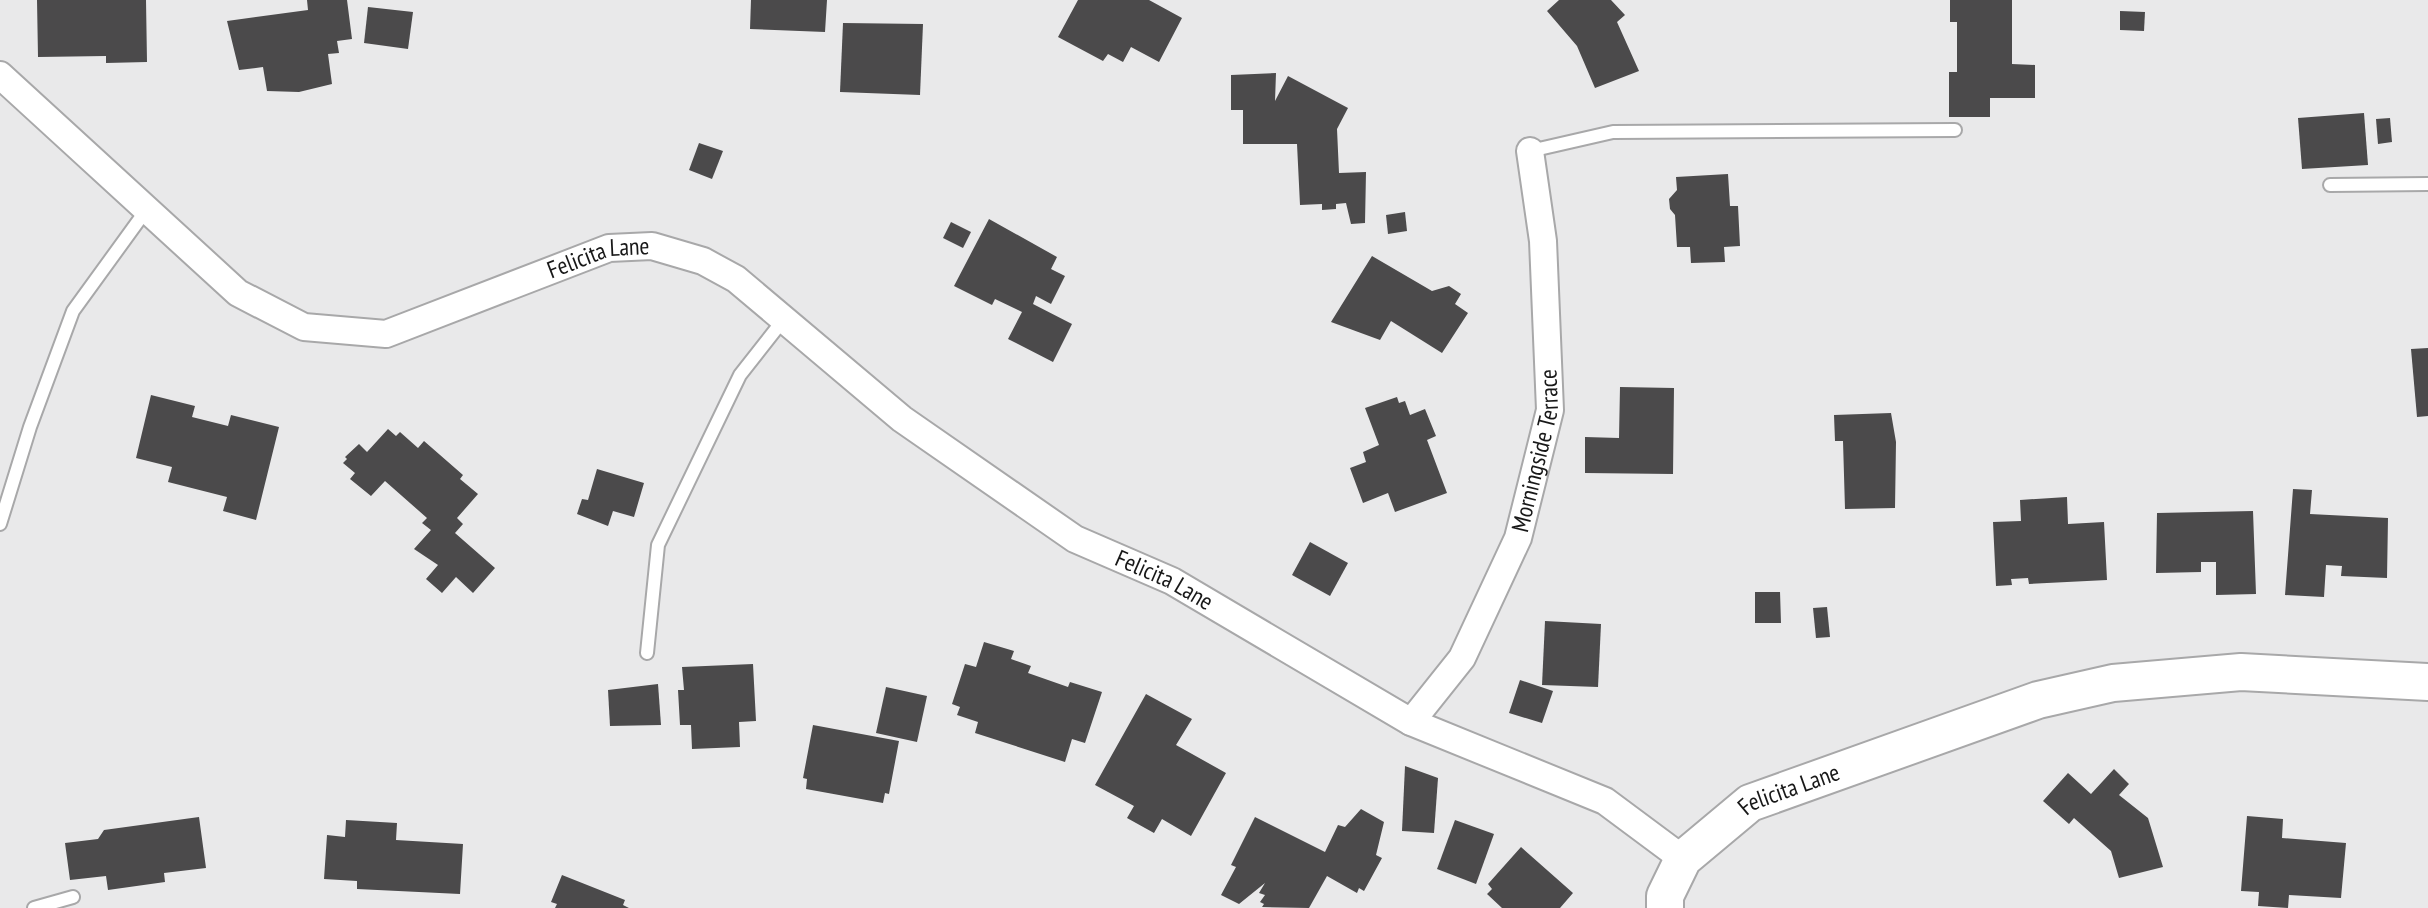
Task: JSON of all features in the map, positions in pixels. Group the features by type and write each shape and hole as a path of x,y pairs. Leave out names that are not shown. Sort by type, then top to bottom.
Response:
{"street":[{"name":"Felicita Lane","path":"0,75 238,293 304,327 386,334 609,248 652,246 714,267 736,279 902,419 1075,539 1172,581 1411,722 1605,801 1683,859 1750,803 2038,700 2113,683 2241,672 2428,682"},
{"name":"Morningside Terrace","path":"1411,722 1462,658 1518,538 1550,410 1543,241 1530,151"},
{"path":"1665,908 1665,896 1683,859"}],"lane":[{"path":"1530,151 1613,132 1955,130"},
{"path":"2330,185 2428,184"},
{"path":"0,524 30,427 73,311 147,209"},
{"path":"647,653 658,545 740,375 784,319"},
{"path":"34,908 73,897"}],"building":[{"path":"37,0 146,0 147,62 106,63 106,56 38,57"},
{"path":"307,0 347,0 352,39 337,41 339,53 328,54 332,84 299,92 267,91 263,67 239,70 227,21 308,10"},
{"path":"751,0 827,0 825,32 750,29"},
{"path":"1078,0 1149,0 1182,18 1159,62 1131,47 1123,62 1108,54 1103,61 1058,37"},
{"path":"1559,0 1611,0 1625,15 1617,22 1639,71 1595,88 1577,46 1547,11"},
{"path":"1950,0 2012,0 2012,64 2035,65 2035,98 1990,98 1990,117 1949,117 1949,72 1957,72 1957,22 1950,22"},
{"path":"368,7 413,12 408,49 364,43"},
{"path":"2120,11 2145,12 2144,31 2120,30"},
{"path":"843,23 923,24 920,95 840,92"},
{"path":"1276,73 1275,101 1288,76 1348,108 1337,129 1339,173 1366,172 1365,223 1351,224 1346,203 1336,204 1336,209 1322,210 1322,204 1300,205 1297,144 1243,144 1243,110 1231,110 1231,75"},
{"path":"2364,113 2368,165 2302,169 2298,118"},
{"path":"2390,118 2392,142 2378,144 2376,119"},
{"path":"699,143 723,151 712,179 689,170"},
{"path":"1728,174 1730,206 1738,206 1740,246 1724,247 1725,262 1691,263 1690,247 1677,247 1675,215 1670,209 1669,199 1677,190 1676,177"},
{"path":"1405,212 1407,231 1388,234 1386,215"},
{"path":"989,219 1057,257 1051,269 1065,276 1051,304 1036,296 1033,304 1072,324 1053,362 1008,339 1022,312 995,299 992,305 954,286"},
{"path":"951,222 971,232 963,248 943,238"},
{"path":"1372,256 1432,291 1449,286 1461,294 1455,304 1468,313 1442,353 1391,321 1380,340 1331,322"},
{"path":"2428,348 2428,416 2417,417 2411,349"},
{"path":"1620,387 1674,388 1673,474 1585,473 1585,437 1619,438"},
{"path":"151,395 195,406 192,417 228,426 231,415 279,427 256,520 223,511 227,497 168,482 172,467 136,458"},
{"path":"1397,397 1399,403 1405,401 1410,415 1425,409 1436,436 1427,440 1447,493 1395,512 1388,493 1363,503 1350,468 1366,462 1363,452 1379,445 1365,408"},
{"path":"1891,413 1896,442 1895,508 1845,509 1843,441 1835,441 1834,415"},
{"path":"388,429 396,436 400,432 418,448 424,441 463,475 460,479 478,494 457,518 463,524 455,533 495,568 473,593 456,577 442,593 426,579 438,565 414,549 431,530 422,523 427,518 385,481 371,496 350,479 355,473 343,463 347,459 345,457 359,444 367,452"},
{"path":"597,469 644,483 634,517 613,511 608,526 577,514 582,499 588,500"},
{"path":"2293,489 2312,490 2310,514 2388,518 2387,578 2341,576 2342,566 2326,565 2324,597 2285,595"},
{"path":"2067,497 2068,524 2104,522 2107,580 2029,584 2028,578 2011,579 2012,585 1996,586 1993,522 2021,521 2020,500"},
{"path":"2253,511 2256,594 2216,595 2216,562 2201,562 2201,572 2156,573 2157,513"},
{"path":"1310,542 1348,563 1330,596 1292,575"},
{"path":"1755,592 1780,592 1781,623 1755,623"},
{"path":"1827,607 1830,637 1816,638 1813,608"},
{"path":"1545,621 1601,624 1598,687 1542,685"},
{"path":"984,642 1014,651 1011,659 1031,666 1028,673 1068,687 1070,682 1102,692 1085,743 1072,739 1065,762 975,733 978,722 957,715 960,707 952,704 965,664 976,667"},
{"path":"753,664 756,721 739,722 740,747 692,749 691,725 680,725 678,690 684,690 682,667"},
{"path":"1520,680 1553,691 1542,723 1509,713"},
{"path":"658,684 661,725 610,726 608,690"},
{"path":"886,687 927,696 917,742 876,733"},
{"path":"1146,694 1192,719 1176,745 1226,773 1191,836 1162,819 1154,833 1127,818 1134,806 1095,785"},
{"path":"813,725 899,741 889,794 885,793 883,803 806,789 807,779 803,778"},
{"path":"1405,766 1438,778 1434,833 1402,831"},
{"path":"2114,769 2129,784 2119,795 2148,818 2163,867 2119,878 2111,851 2074,818 2069,824 2043,801 2068,773 2091,794"},
{"path":"1361,809 1384,822 1376,855 1382,858 1364,891 1359,888 1357,893 1327,876 1309,908 1262,907 1264,904 1260,902 1265,895 1259,893 1265,883 1239,904 1221,895 1236,867 1231,865 1255,817 1325,852 1338,825 1345,827"},
{"path":"2247,816 2283,819 2282,838 2346,843 2341,898 2289,895 2288,908 2258,906 2259,892 2241,891"},
{"path":"199,817 206,868 164,873 165,882 108,890 106,876 70,880 65,843 98,839 104,830"},
{"path":"346,820 397,823 396,840 463,844 460,894 357,889 357,881 324,879 327,835 345,837"},
{"path":"1455,820 1494,834 1476,884 1437,869"},
{"path":"1521,847 1573,893 1560,908 1502,908 1487,894 1492,889 1488,884"},
{"path":"562,875 625,900 623,905 629,908 555,908 557,904 551,902"}]}
